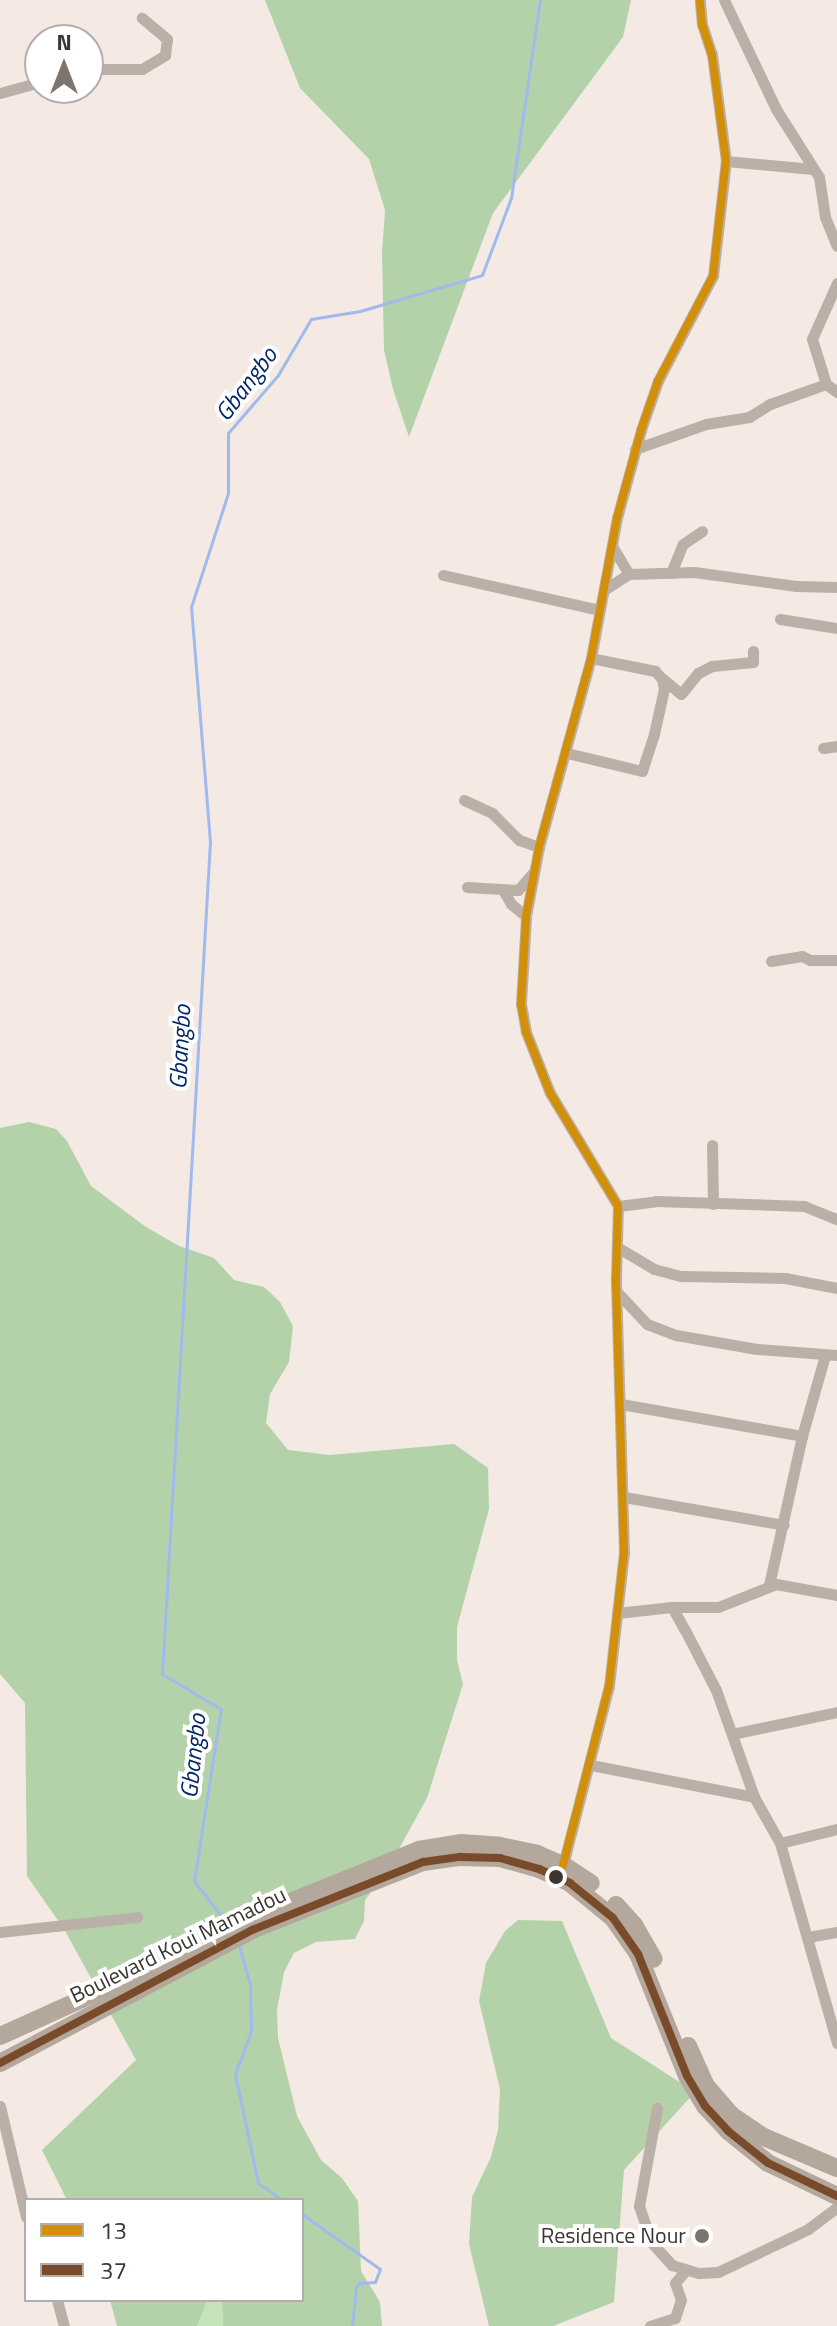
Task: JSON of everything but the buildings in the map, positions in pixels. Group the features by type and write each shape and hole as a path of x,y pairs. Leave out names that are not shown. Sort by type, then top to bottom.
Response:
{"main road":[{"name":"Boulevard Koui Mamadou","path":"0,2036 385,1862 447,1845 500,1846 537,1854 563,1865 607,1896 634,1925 660,1972 692,2058 717,2101 764,2137 837,2168"},
{"name":"Boulevard Koui Mamadou","path":"249,1924 423,1862 460,1857 500,1858 539,1869 590,1896 613,1918 638,1954 687,2076 705,2106 728,2131 768,2163 837,2196"},
{"name":"Boulevard Koui Mamadou","path":"0,2063 112,2003 172,1976 224,1936"}],"street":[{"path":"563,1865 609,1686 624,1553 618,1206 550,1093 526,1032 521,1004 526,916 539,847 591,658 612,546 635,449 658,381 713,276 726,161 712,55 702,25 700,0"},
{"path":"724,0 776,109 821,185 825,217 837,246"},
{"path":"104,69 142,69 165,55 167,39 142,18"},
{"path":"0,93 24,86"},
{"path":"726,161 813,169"},
{"path":"837,283 812,339 826,384 837,392"},
{"path":"635,449 688,429 749,417 770,404 826,384"},
{"path":"671,573 683,544 702,531"},
{"path":"612,546 629,574"},
{"path":"604,590 629,574 694,572 796,586 837,587"},
{"path":"443,575 599,610"},
{"path":"780,619 837,628"},
{"path":"591,658 655,671 681,694 698,673 712,666 753,662 753,651"},
{"path":"567,753 642,771 660,711 664,689 662,679"},
{"path":"823,748 837,746"},
{"path":"464,800 492,813 519,840 539,847"},
{"path":"467,887 518,890 534,872"},
{"path":"503,890 511,904 526,916"},
{"path":"771,961 802,956 810,960 837,960"},
{"path":"712,1145 713,1204"},
{"path":"618,1206 656,1201 804,1206 837,1219"},
{"path":"617,1247 654,1269 681,1276 785,1278 837,1288"},
{"path":"618,1293 647,1324 676,1335 757,1349 831,1355 802,1436 769,1585"},
{"path":"621,1404 802,1436"},
{"path":"624,1497 784,1525"},
{"path":"617,1613 672,1607 718,1607 769,1585 788,1585 837,1595"},
{"path":"672,1607 716,1690 754,1797 780,1843 837,2043"},
{"path":"732,1734 837,1712"},
{"path":"591,1765 754,1797"},
{"path":"780,1843 837,1829"},
{"path":"0,1932 137,1917"},
{"path":"808,1937 837,1932"},
{"path":"0,2106 24,2208"},
{"path":"657,2108 639,2206 644,2227 660,2256 686,2270 718,2272 808,2229 837,2207"},
{"path":"650,2326 675,2318 681,2300 675,2283 686,2270"},
{"path":"58,2302 64,2326"}],"green space":[{"path":"265,0 631,0 623,37 493,213 409,437 384,350 382,253 385,210 369,159 300,88"},
{"path":"29,1122 56,1129 67,1141 91,1186 146,1227 179,1246 214,1258 234,1280 264,1287 280,1302 293,1326 289,1362 270,1394 266,1423 288,1450 330,1455 454,1444 488,1468 489,1509 457,1627 457,1660 463,1684 427,1798 384,1876 365,1900 364,1921 355,1939 316,1942 294,1953 284,1972 277,2010 278,2038 297,2116 321,2160 342,2178 358,2201 361,2271 380,2302 382,2326 223,2326 222,2302 304,2302 304,2198 66,2198 42,2150 136,2060 64,1929 27,1876 25,1703 0,1674 0,1128"},
{"path":"518,1920 562,1921 611,2038 695,2092 624,2170 614,2302 553,2326 489,2326 469,2244 472,2197 491,2157 498,2130 500,2089 479,2001 486,1963 505,1931"},
{"path":"111,2302 206,2303 197,2326 117,2326"},
{"path":"204,2302 222,2302 223,2326 197,2326"}],"waterway":[{"name":"Gbangbo","path":"226,1922 194,1881 221,1709 162,1674 210,842 191,607 228,493 228,433 278,375 311,319 360,311 482,275 511,198 540,0"},
{"name":"Gbangbo","path":"239,1946 250,1984 251,2031 235,2074 258,2183 279,2198"},
{"name":"Gbangbo","path":"304,2215 380,2269 375,2282 359,2283 356,2288 352,2326"}],"transit line":[{"name":"13","path":"563,1865 609,1686 624,1553 616,1277 618,1206 550,1093 526,1032 521,1004 526,916 539,847 591,658 617,518 641,430 658,381 713,276 726,161 712,55 702,25 700,0"},
{"name":"37","path":"0,2063 252,1930 423,1862 460,1857 500,1858 539,1869 570,1883 613,1918 638,1954 687,2076 705,2106 728,2131 768,2163 837,2196"}],"place":[{"name":"Residence Nour","path":"702,2236"}]}
